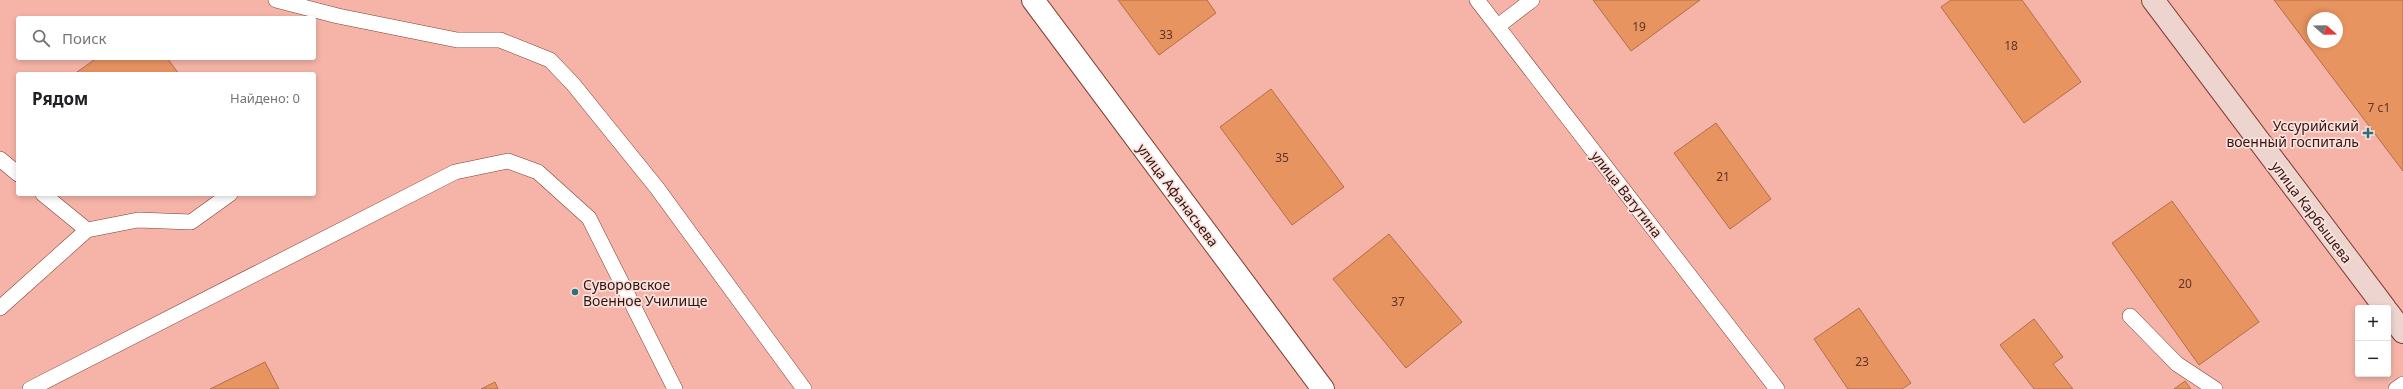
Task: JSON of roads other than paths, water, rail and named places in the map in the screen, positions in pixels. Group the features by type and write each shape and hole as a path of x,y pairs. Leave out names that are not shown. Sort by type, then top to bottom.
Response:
{"street":[{"name":"улица Афанасьева","path":"1033,0 1323,389"},
{"name":"улица Карбышева","path":"2153,0 2383,305"},
{"path":"2391,316 2403,332"}],"lane":[{"path":"276,0 338,16 457,40 500,40 550,60 573,84 657,188 804,389"},
{"name":"улица Ватутина","path":"1476,0 1498,26 1777,389"},
{"path":"1498,26 1532,0"},
{"path":"0,159 16,172"},
{"path":"30,389 455,172 508,161 538,172 589,218 675,389"},
{"path":"46,196 88,230"},
{"path":"0,308 88,230 138,220 191,222 227,196"},
{"path":"2130,316 2177,364 2216,389"},
{"path":"2396,389 2403,384"}],"place":[{"name":"Уссурийский военный госпиталь","path":"2368,133"},
{"name":"Суворовское Военное Училище","path":"575,292"}]}
